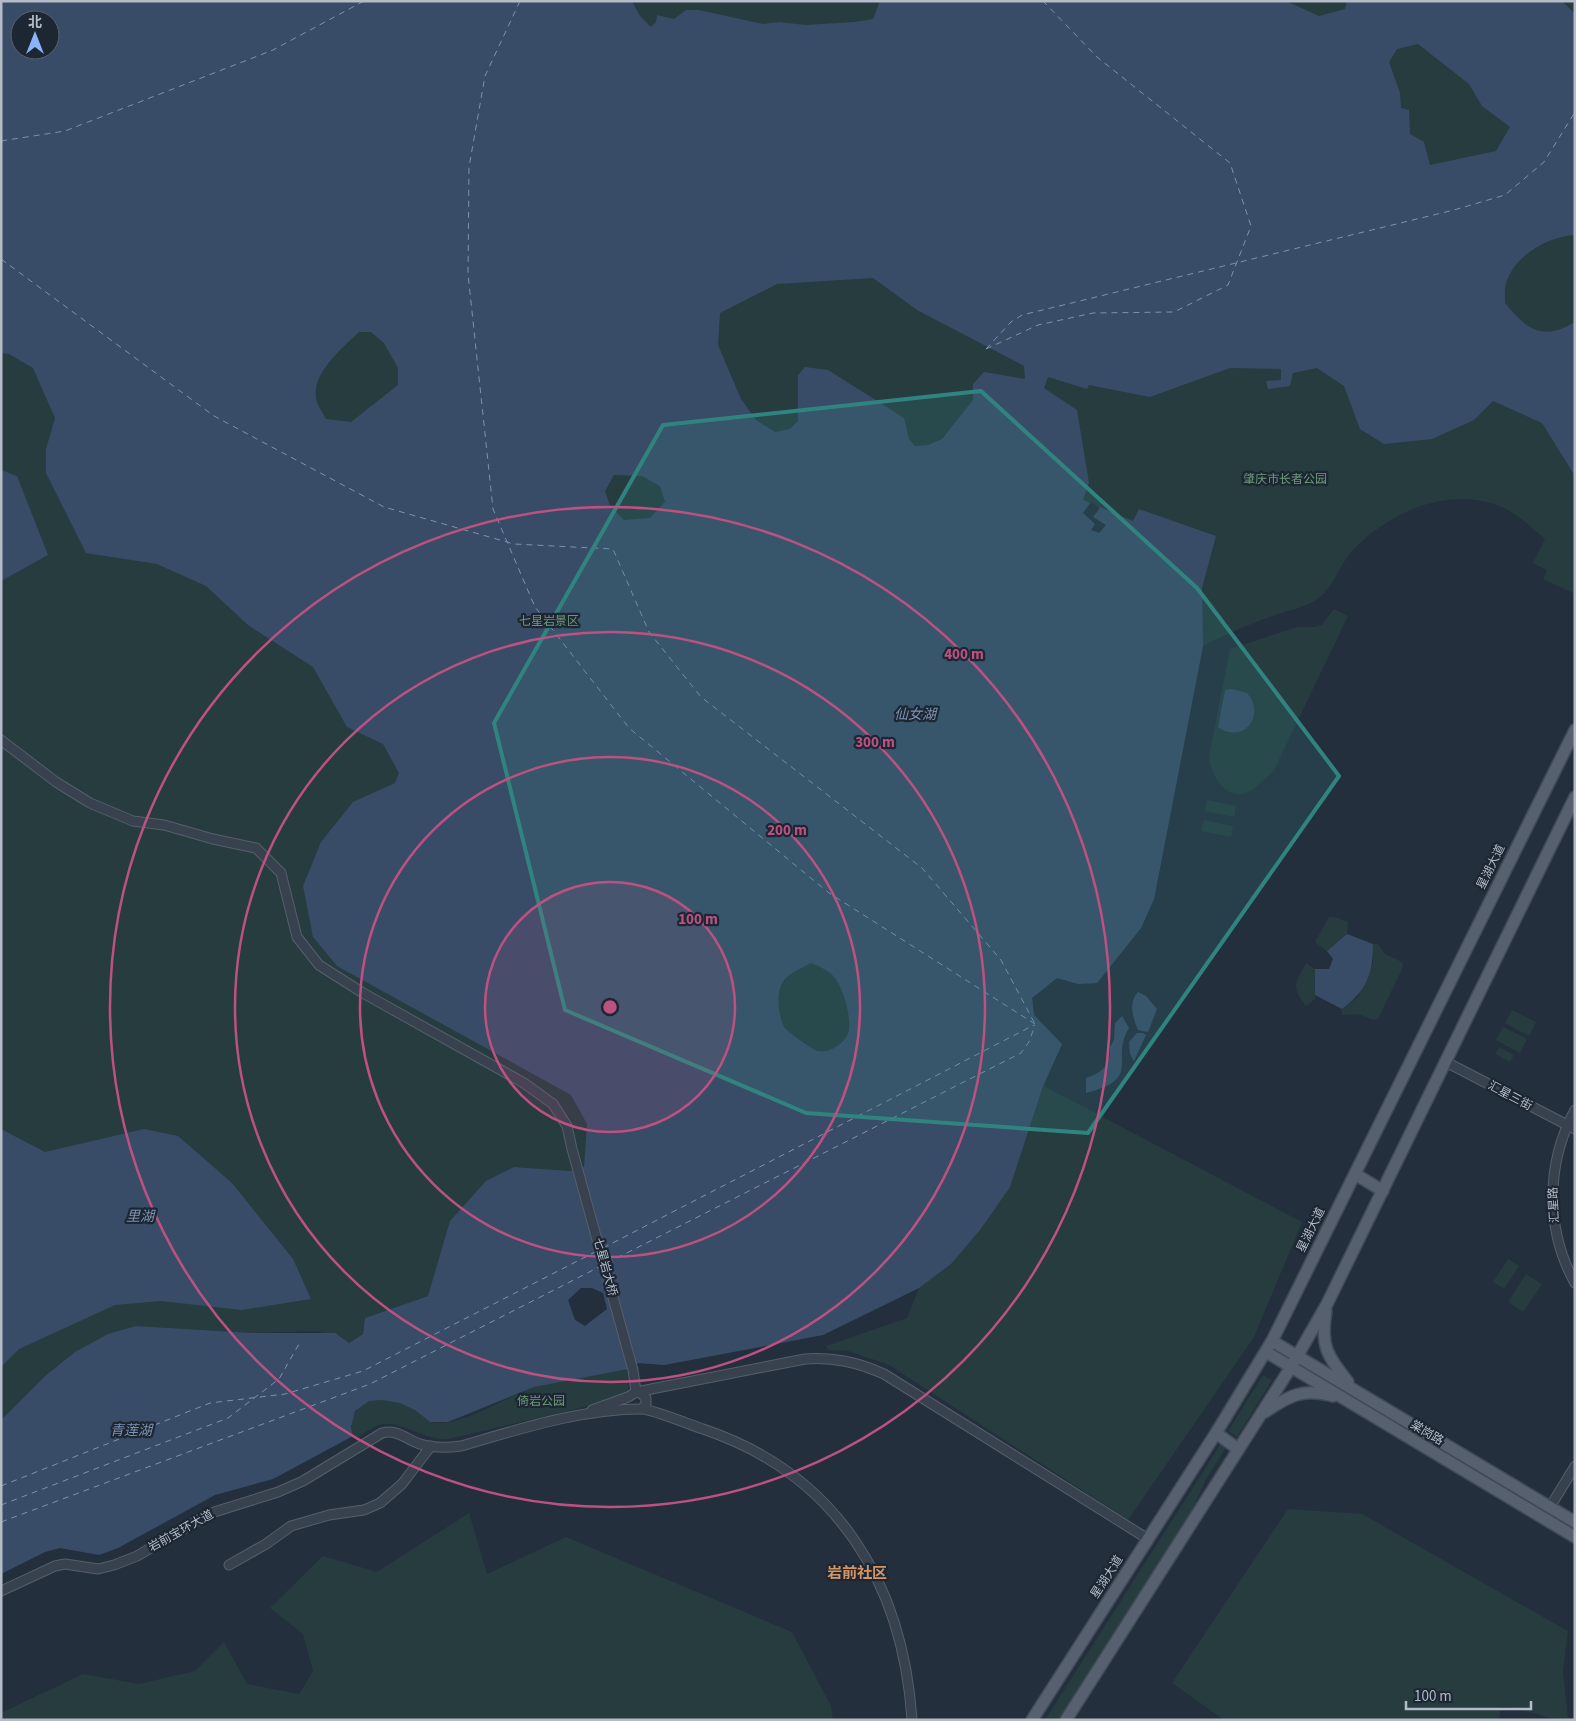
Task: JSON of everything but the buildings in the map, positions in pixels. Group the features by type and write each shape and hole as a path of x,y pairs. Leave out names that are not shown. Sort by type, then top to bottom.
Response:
{"main road":[{"name":"星湖大道","path":"1032,1720 1266,1352 1571,745 1575,730"},
{"path":"1066,1720 1291,1367 1327,1304 1575,796"},
{"path":"1354,1174 1383,1191"},
{"path":"1327,1304 1322,1336 1324,1345 1328,1356 1352,1388"},
{"name":"棠岗路","path":"1272,1341 1575,1522"},
{"name":"棠岗路","path":"1266,1352 1575,1537"},
{"path":"1260,1416 1285,1398 1297,1394 1323,1393 1345,1399"},
{"path":"1216,1433 1238,1449"},
{"path":"1472,1476 1479,1464"}],"street":[{"name":"七星岩大桥","path":"1,740 56,782 90,803 133,821 164,825 213,839 256,848 281,873 297,938 319,965 363,993 524,1083 553,1104 568,1126 576,1163 633,1370 634,1393 646,1398 646,1404 639,1410"},
{"name":"汇星三街","path":"1446,1062 1571,1127"},
{"name":"汇星路","path":"1575,1110 1571,1127 1559,1146 1552,1187 1556,1237 1575,1283"},
{"path":"229,1565 266,1544 291,1526 329,1515 364,1510 380,1503 402,1484 431,1446 461,1446 580,1414 634,1393 804,1359 827,1358 865,1365 899,1382 1148,1539"},
{"path":"634,1393 629,1406 723,1436 754,1451 797,1478 834,1514 852,1537 877,1578 896,1622 905,1659 912,1720"},
{"path":"580,1414 639,1410"},
{"name":"岩前宝环大道","path":"1,1591 56,1566 65,1564 98,1569 137,1556 211,1513 278,1492 302,1481 382,1433 396,1432 431,1446"},
{"path":"1550,1507 1575,1466"}],"highlighted area":[{"path":"981,391 1197,588 1339,776 1088,1133 806,1113 565,1010 494,723 663,425"}],"green space":[{"name":"仙女湖","path":"1,1 1575,1 1575,594 1543,579 1547,570 1533,563 1545,539 1518,516 1499,506 1480,501 1460,499 1440,501 1402,514 1368,536 1349,555 1325,593 1319,598 1303,607 1255,623 1203,646 1154,899 1141,928 1097,983 1078,984 1057,978 1032,998 1034,1015 1062,1044 1044,1086 1302,1222 1254,1337 1128,1520 889,1365 848,1351 828,1350 826,1346 907,1318 919,1288 823,1335 664,1365 639,1363 628,1369 628,1390 614,1400 448,1439 430,1437 403,1427 386,1424 373,1427 355,1439 352,1428 353,1417 363,1404 369,1401 381,1399 400,1402 416,1410 431,1422 455,1421 523,1391 560,1380 583,1361 615,1328 572,1171 514,1167 436,1275 428,1296 365,1318 363,1334 349,1343 318,1331 252,1333 136,1326 75,1352 45,1376 1,1420"},
{"path":"1334,609 1348,616 1273,772 1252,790 1243,794 1235,794 1228,791 1217,780 1210,764 1209,756 1230,649 1297,627 1322,625"},
{"path":"1207,800 1236,806 1234,817 1205,811"},
{"path":"1204,820 1233,826 1231,837 1201,831"},
{"path":"1329,917 1348,922 1347,934 1327,951 1315,942"},
{"path":"1373,944 1378,944 1385,954 1402,962 1403,967 1378,1019 1373,1020 1358,1014 1342,1015 1342,1009 1358,997 1373,962"},
{"path":"1306,963 1315,969 1316,972 1315,999 1306,1006 1298,994 1296,985"},
{"path":"1512,1010 1536,1022 1529,1036 1505,1023"},
{"path":"1503,1027 1527,1039 1520,1053 1496,1040"},
{"path":"1499,1047 1514,1055 1510,1062 1495,1054"},
{"path":"1508,1259 1519,1266 1504,1289 1493,1282"},
{"path":"1526,1274 1542,1284 1523,1312 1508,1302"},
{"path":"1263,1375 1272,1380 1237,1437 1228,1431"},
{"path":"1222,1442 1227,1446 1205,1481 1191,1513 1058,1720 1045,1720"},
{"path":"1288,1509 1362,1514 1568,1631 1563,1671 1568,1720 1501,1707 1499,1720 1224,1720 1172,1683"},
{"path":"469,1513 487,1574 566,1537 792,1632 831,1706 833,1720 2,1720 3,1712 83,1674 139,1684 195,1671 224,1642 247,1684 299,1694 313,1671 303,1634 270,1608 323,1556 377,1572"}],"water":[{"name":"仙女湖","path":"1,1 632,1 640,16 651,27 656,22 657,15 674,19 686,10 699,10 763,24 779,22 805,25 855,22 873,19 880,1 1286,1 1319,16 1345,9 1347,1 1562,1 1575,14 1575,235 1554,239 1533,249 1524,256 1510,273 1505,288 1505,303 1520,320 1535,330 1553,331 1575,322 1575,476 1542,423 1493,401 1474,420 1432,439 1384,444 1360,429 1344,386 1317,368 1293,373 1290,386 1268,389 1266,381 1281,380 1281,369 1230,368 1150,397 1089,385 1087,389 1048,377 1044,388 1077,410 1089,483 1083,500 1133,521 1139,509 1216,536 1202,588 1203,646 1154,899 1141,928 1097,983 1078,984 1057,978 1032,998 1034,1015 1062,1044 1043,1086 1010,1187 980,1230 951,1264 919,1288 823,1335 664,1365 639,1363 628,1369 534,1387 448,1422 430,1422 415,1410 400,1403 382,1400 369,1401 355,1411 351,1427 353,1436 273,1479 215,1495 118,1548 99,1555 60,1548 45,1552 1,1574 1,1420 45,1376 75,1352 108,1334 136,1326 252,1333 335,1333 349,1343 363,1334 365,1318 428,1296 450,1221 486,1181 514,1167 572,1171 584,1167 587,1124 571,1095 337,966 313,937 303,886 321,842 353,802 395,783 399,773 383,744 347,727 313,667 248,625 206,586 157,564 86,553 46,473 46,449 55,418 33,368 9,354 1,353","holes":["1418,44 1469,84 1482,106 1510,127 1496,151 1430,165 1424,142 1410,134 1409,110 1401,108 1400,93 1389,62 1397,49","873,278 917,310 1024,366 1025,379 984,372 973,384 973,400 942,439 928,445 915,446 909,439 904,418 828,370 805,367 798,375 798,421 790,429 775,432 756,420 741,399 718,345 720,313 777,284","359,332 371,332 384,343 398,368 398,385 351,422 326,419 316,398 319,379 323,370","614,475 642,476 660,486 665,502 650,518 624,520 610,506 605,491","811,963 830,973 838,982 848,1013 848,1034 841,1043 827,1051 817,1051 794,1036 784,1027 780,1016 778,1002 782,984 790,974","581,1288 592,1288 603,1293 607,1309 585,1326 575,1320 568,1300"]},
{"path":"1,470 17,476 48,555 1,581"},
{"path":"1232,689 1247,693 1254,711 1253,719 1249,725 1235,733 1227,732 1218,727 1225,690"},
{"path":"1347,934 1373,944 1373,955 1370,973 1362,989 1342,1009 1315,995 1315,969 1329,969 1333,959 1327,951"},
{"path":"1138,992 1146,996 1157,1009 1148,1032 1138,1030 1133,1016 1133,1001"},
{"path":"1122,1016 1129,1028 1122,1050 1120,1075 1104,1087 1086,1093 1086,1078 1101,1071 1109,1059 1110,1047 1114,1040 1115,1023"},
{"path":"1137,1033 1146,1035 1134,1061 1130,1054 1129,1042"},
{"name":"里湖","path":"1,1129 45,1152 144,1129 178,1136 232,1183 293,1259 311,1299 241,1310 161,1301 115,1305 19,1349 1,1367"}],"pier":[{"path":"1091,502 1100,508 1093,517 1106,525 1099,533 1091,530 1095,524 1083,513"}],"ferry route":[{"path":"1,141 65,131 273,50 364,1"},
{"path":"520,1 485,76 469,167 468,274 493,509 535,607 629,728 829,893 1035,1024"},
{"path":"986,349 1038,325 1093,313 1174,312 1228,285 1251,226 1230,163 1097,57 1043,1"},
{"path":"986,349 1011,322 1022,315 1454,210 1505,195 1544,162 1575,112"},
{"path":"1,259 214,416 384,507 514,544 613,549 649,632 701,697 922,868 1001,960 1035,1024"},
{"path":"603,1248 1034,1025"},
{"path":"607,1263 1021,1053 1029,1042 1035,1025"},
{"path":"1,1486 210,1403 285,1394 363,1371 597,1251"},
{"path":"1,1522 370,1384 601,1266"},
{"path":"1,1505 228,1418 279,1379 299,1344"}],"district":[{"name":"岩前社区","path":"857,1573"}],"park label":[{"name":"肇庆市长者公园","path":"1285,479"},
{"name":"七星岩景区","path":"549,621"},
{"name":"倚岩公园","path":"541,1401"}],"water label":[{"name":"青莲湖","path":"131,1431"}]}
